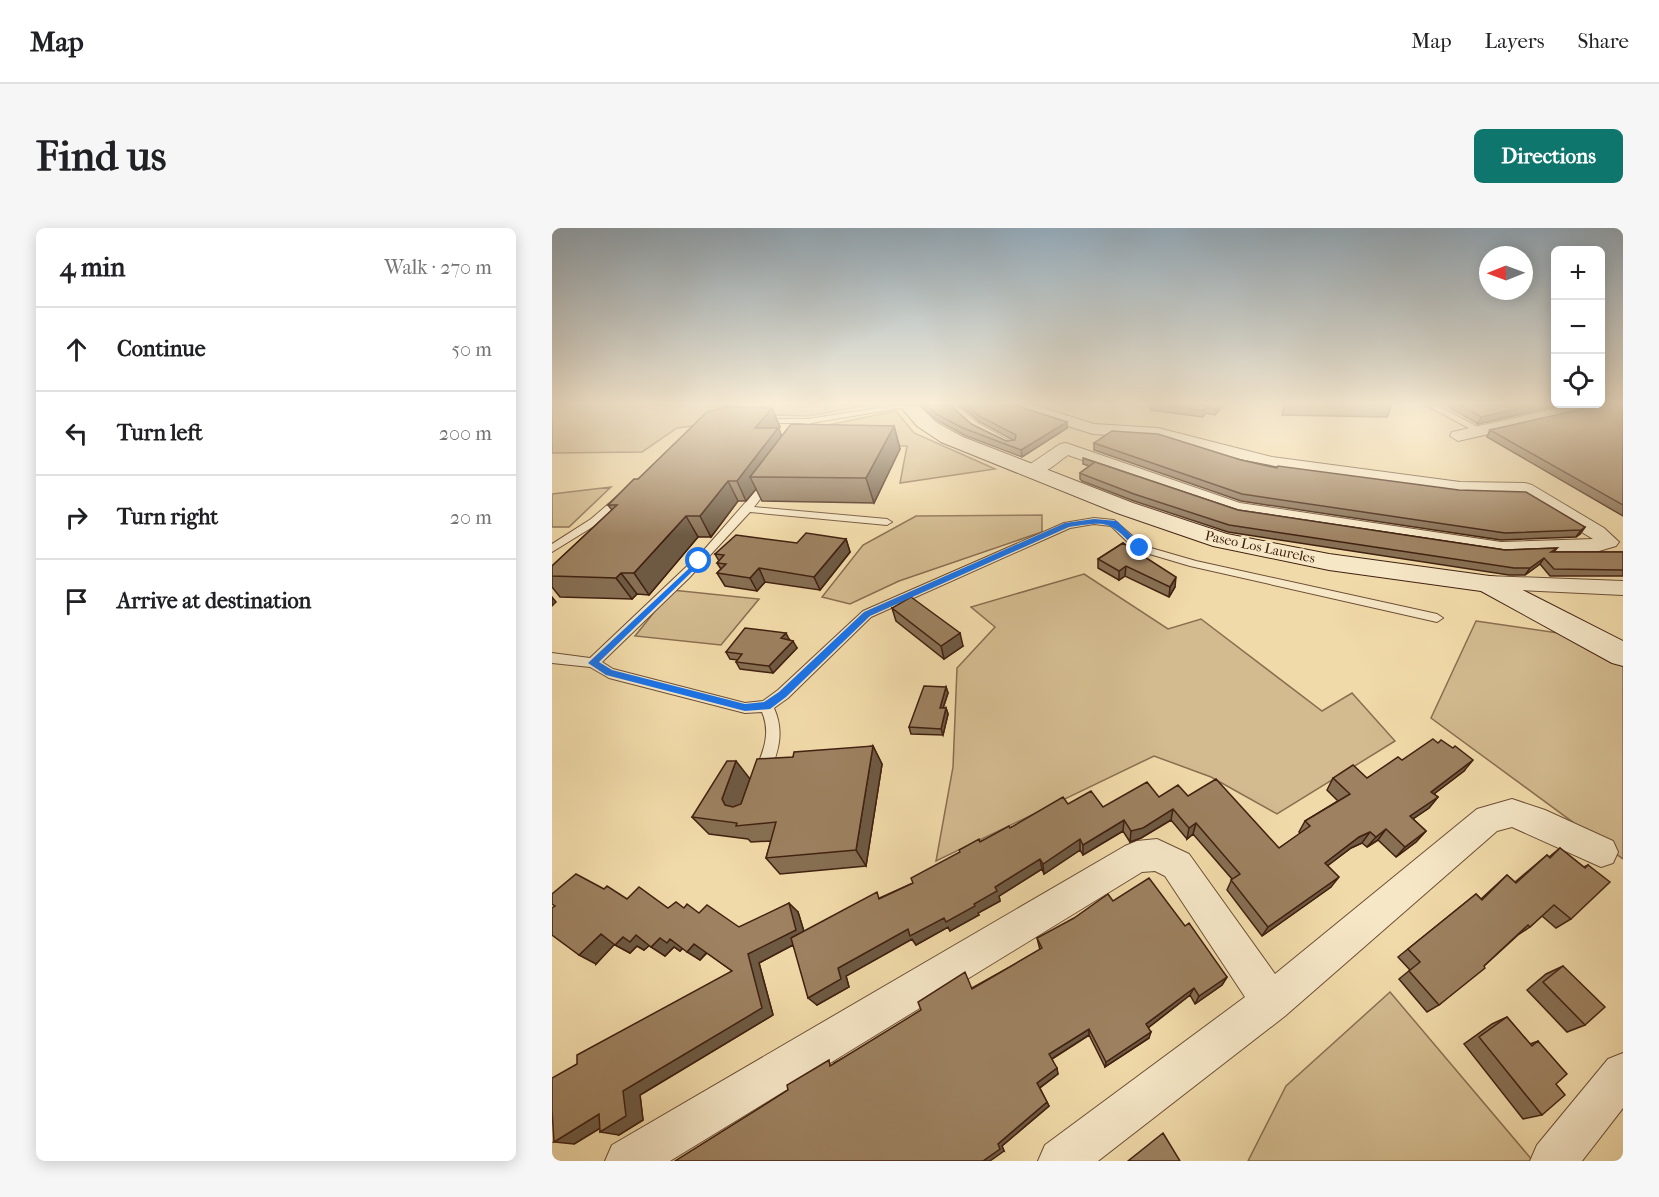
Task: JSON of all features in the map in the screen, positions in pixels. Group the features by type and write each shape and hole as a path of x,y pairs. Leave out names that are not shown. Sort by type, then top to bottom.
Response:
{"street":[{"name":"Paseo Los Laureles","path":"973,449 1125,508 1222,541 1329,562 1486,583 1521,599 1623,655"},
{"path":"1032,471 1065,449"},
{"path":"1068,449 1236,508 1501,548 1599,545 1609,542 1597,532 1525,489 1460,488 1284,464 1214,449"},
{"path":"1486,583 1623,588"},
{"path":"1061,1161 1271,1002 1488,819 1512,813 1534,820 1600,852"},
{"path":"628,1161 1137,856 1157,855 1177,865 1271,1002"},
{"path":"1553,1161 1623,1074"}],"lane":[{"path":"593,663 699,561 748,509 774,474"},
{"path":"552,549 595,521 632,488"},
{"path":"748,509 887,522"},
{"path":"552,658 593,663 609,673 745,708 766,706 783,694 867,614 1068,525 1094,521 1114,523 1140,548 1194,564 1437,618"},
{"path":"755,793 774,740 775,722 766,706"}],"shaded area":[{"path":"552,449 647,449 642,452 552,453"},
{"path":"907,449 949,449 995,469 900,483"},
{"path":"611,487 569,527 552,527 552,494"},
{"path":"1042,515 1042,532 899,581 850,604 822,597 863,545 916,516"},
{"path":"1084,574 1168,629 1201,619 1322,711 1352,693 1395,741 1277,814 1211,777 1154,756 936,861 953,767 957,668 995,627 971,607"},
{"path":"672,590 759,599 721,645 635,636"},
{"path":"1476,621 1572,635 1623,664 1623,859 1431,718"},
{"path":"1390,992 1533,1161 1248,1161 1286,1086"}],"building":[{"path":"669,449 762,449 737,481 728,481 700,516 686,516 634,573 621,573 616,578 552,576 552,566 617,505 608,505 634,479 638,479"},
{"path":"772,449 882,449 866,478 750,477"},
{"path":"1110,449 1204,449 1277,468 1278,466 1459,490 1526,492 1585,527 1581,530 1505,533 1242,494"},
{"path":"1523,449 1623,449 1623,505"},
{"path":"1095,462 1238,510 1505,550 1557,548 1551,552 1623,552 1623,570 1554,569 1544,558 1530,568 1514,568 1229,525 1134,494 1080,473"},
{"path":"806,533 846,539 814,577 759,568 750,578 717,573 726,564 717,563 724,555 715,554 736,535 797,543"},
{"path":"1123,543 1176,577 1170,587 1126,566 1119,571 1098,559"},
{"path":"911,597 960,633 941,646 892,608"},
{"path":"745,628 786,633 781,638 793,641 769,666 736,662 742,654 726,652"},
{"path":"924,686 946,687 940,708 946,708 941,729 909,727"},
{"path":"1433,739 1438,743 1441,740 1453,748 1455,746 1473,760 1431,792 1438,797 1410,816 1426,831 1405,847 1386,829 1376,837 1370,832 1359,837 1325,863 1339,877 1268,927 1231,880 1240,874 1196,823 1189,828 1173,809 1143,828 1131,831 1124,820 1083,845 1080,839 1043,864 1040,859 995,887 997,891 974,904 975,906 946,922 944,918 910,936 908,929 838,968 841,979 808,998 791,938 877,892 879,899 913,883 911,878 960,852 959,850 979,839 980,842 1009,826 1010,828 1063,797 1068,804 1091,791 1103,807 1147,782 1159,797 1178,785 1188,796 1216,779 1279,848 1310,826 1305,821 1350,794 1333,778 1353,765 1367,778 1398,757 1402,760"},
{"path":"873,746 856,850 766,858 776,822 736,826 737,823 692,817 727,761 736,761 722,799 725,805 733,807 741,804 757,759 793,757 794,752"},
{"path":"1560,848 1585,868 1588,865 1610,882 1571,919 1554,905 1530,927 1528,925 1484,966 1485,968 1439,1005 1409,971 1420,962 1408,949 1476,894 1482,900 1507,875 1516,883 1547,855 1550,858"},
{"path":"576,874 604,889 607,886 627,899 639,887 668,908 676,902 684,908 687,904 699,913 707,905 739,927 789,903 796,930 748,954 762,1008 623,1091 626,1116 600,1132 599,1114 554,1142 552,1078 577,1064 577,1055 732,971 694,944 687,952 670,939 667,943 660,938 651,947 636,935 630,942 623,937 615,945 601,934 579,955 552,935 552,908 555,906 552,904 552,894"},
{"path":"1149,878 1185,926 1189,923 1227,977 1199,996 1194,988 1146,1024 1151,1032 1106,1062 1089,1029 1049,1054 1057,1068 1037,1083 1047,1102 998,1144 1000,1149 983,1161 675,1161 788,1090 787,1085 829,1060 830,1066 921,1010 918,1002 965,972 972,989 1042,948 1037,938 1074,918 1108,894 1113,901"},
{"path":"1563,966 1605,1007 1585,1025 1543,982"},
{"path":"1507,1017 1532,1046 1538,1041 1567,1074 1556,1084 1565,1095 1542,1115 1479,1037"},
{"path":"1163,1133 1180,1161 1128,1161"}],"route":[{"path":"699,561 593,663 609,673 745,708 766,706 783,694 867,614 1068,525 1094,521 1114,523 1140,548"}]}
